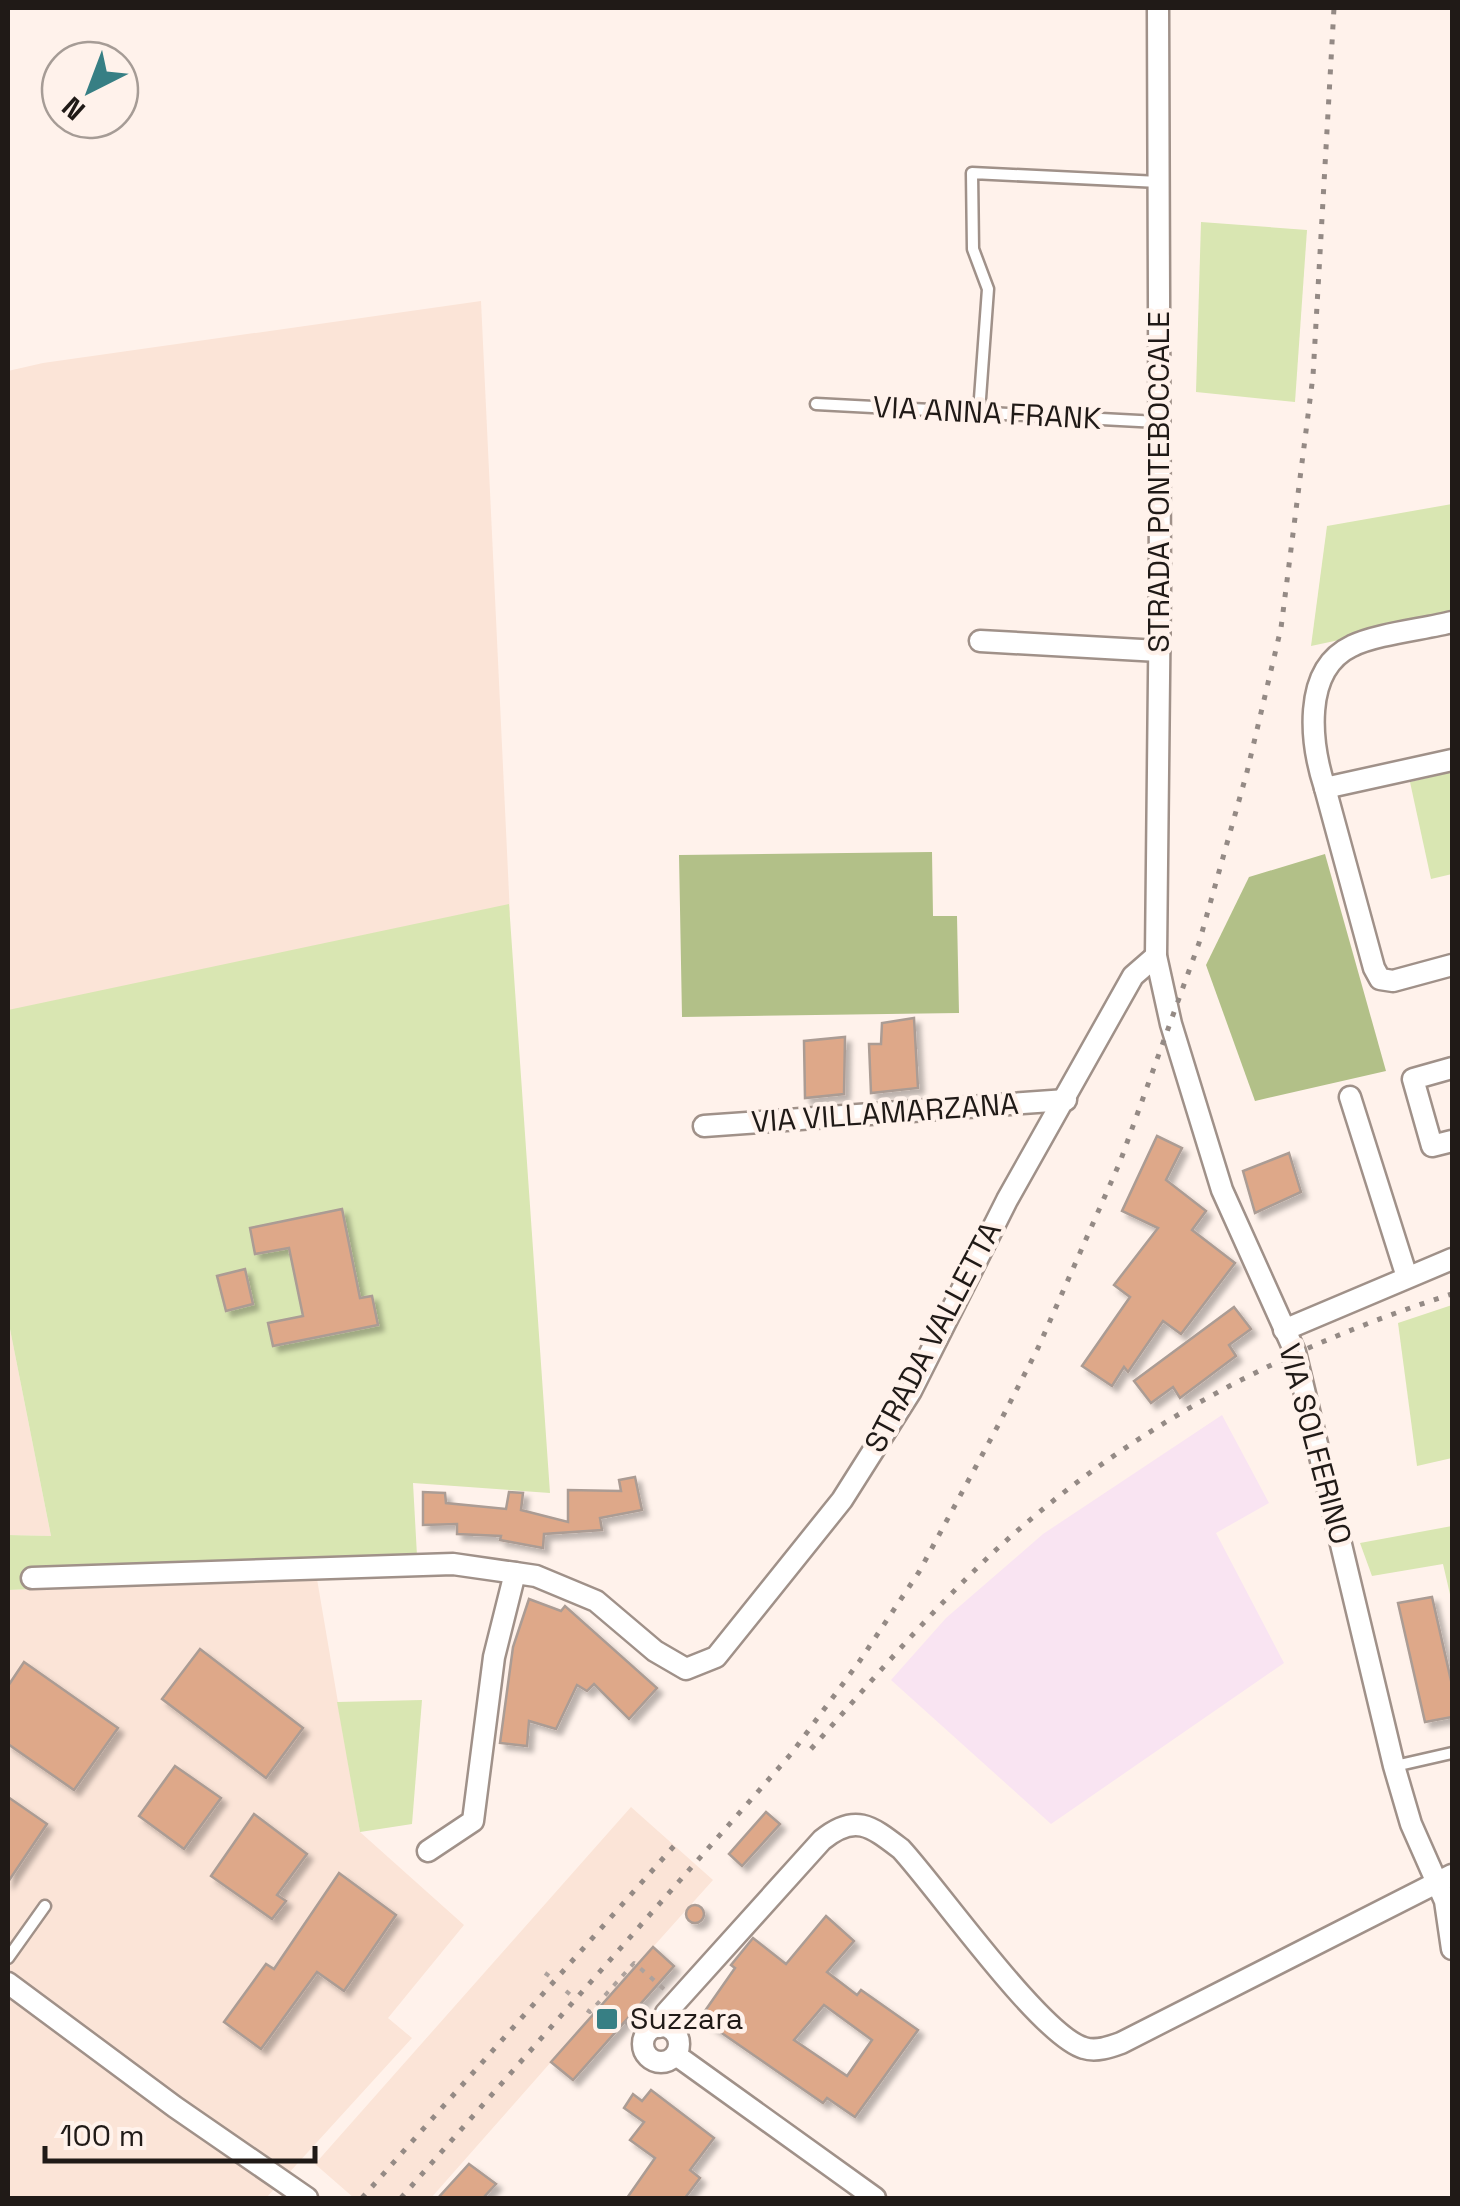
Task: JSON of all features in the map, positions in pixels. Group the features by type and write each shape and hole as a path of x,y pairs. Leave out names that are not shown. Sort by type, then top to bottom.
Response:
{"street":[{"name":"STRADA PONTEBOCCALE","path":"1156,956 1160,651 1158,8"},
{"path":"1452,622 1353,645 1330,661 1318,693 1312,729 1380,979 1394,980 1452,965"},
{"path":"980,641 1160,651"},
{"path":"1325,788 1452,760"},
{"name":"STRADA VALLETTA","path":"32,1578 453,1564 536,1576 596,1600 656,1650 686,1669 716,1657 842,1500 911,1391 1007,1200 1134,976 1156,956"},
{"name":"VIA SOLFERINO","path":"1156,956 1171,1024 1222,1190 1295,1352 1394,1766 1411,1824 1444,1878 1452,1948"},
{"path":"1452,1068 1413,1079 1432,1146 1452,1140"},
{"path":"1350,1097 1407,1277"},
{"name":"VIA VILLAMARZANA","path":"704,1126 1066,1100"},
{"path":"1284,1330 1452,1259"},
{"path":"428,1851 472,1821 494,1657 515,1573"},
{"path":"676,2056 660,2062 645,2053 645,2036 659,2026 676,2000 822,1840 848,1824 862,1824 880,1832 920,1869 1048,2023 1084,2048 1102,2049 1121,2043 1444,1878"},
{"path":"8,1982 175,2107 307,2198"},
{"path":"659,2026 676,2033 676,2056"},
{"path":"676,2056 875,2198"}],"lane":[{"path":"979,412 988,289 973,250 972,174 1160,182"},
{"name":"VIA ANNA FRANK","path":"816,404 1158,422"},
{"path":"1394,1766 1452,1753"},
{"path":"8,1958 45,1906"}],"path":[{"path":"587,2010 590,2012 602,2002 634,1963 676,2000"},
{"path":"546,1973 552,1978"},
{"path":"566,1991 573,1997"}],"shaded area":[{"path":"481,301 510,915 8,1017 8,371"},
{"path":"8,1319 51,1536 8,1535"},
{"path":"1222,1415 1269,1503 1216,1533 1284,1663 1051,1824 891,1680 946,1618 1043,1534"},
{"path":"317,1579 360,1832 464,1925 388,2018 412,2038 266,2198 8,2198 8,1590"},
{"path":"631,1807 713,1880 653,1947 674,1966 573,2081 551,2062 431,2198 354,2198 315,2164"}],"green space":[{"path":"1201,222 1307,230 1295,402 1196,392"},
{"path":"1452,504 1452,616 1311,646 1327,526"},
{"path":"1452,772 1452,874 1431,879 1410,782"},
{"path":"932,852 933,916 957,916 959,1013 682,1017 679,855"},
{"path":"1325,854 1386,1071 1255,1101 1206,965 1249,877"},
{"path":"509,904 550,1493 413,1483 418,1574 8,1590 8,1535 51,1536 8,1319 8,1010"},
{"path":"1452,1305 1452,1458 1417,1466 1398,1323"},
{"path":"1452,1526 1452,1603 1443,1564 1372,1576 1360,1543"},
{"path":"422,1700 412,1824 360,1832 337,1702"}],"building":[{"path":"914,1018 918,1088 871,1093 869,1044 881,1044 882,1023"},
{"path":"845,1037 844,1094 805,1098 804,1041"},
{"path":"1157,1136 1182,1148 1166,1180 1206,1211 1192,1230 1235,1263 1181,1334 1163,1321 1128,1372 1124,1367 1112,1386 1082,1366 1130,1297 1114,1285 1158,1228 1122,1211"},
{"path":"1289,1153 1301,1192 1255,1213 1243,1171"},
{"path":"342,1209 360,1298 372,1296 378,1325 273,1346 268,1323 303,1316 289,1248 255,1254 250,1228"},
{"path":"245,1269 253,1304 226,1311 217,1276"},
{"path":"1234,1307 1251,1329 1229,1345 1236,1356 1180,1398 1173,1387 1151,1403 1134,1381"},
{"path":"635,1477 642,1510 600,1518 602,1530 544,1534 543,1548 500,1540 501,1536 457,1534 457,1524 423,1525 423,1492 445,1493 446,1503 506,1509 509,1492 523,1493 521,1510 568,1522 568,1490 621,1491 619,1480"},
{"path":"1432,1597 1452,1685 1452,1717 1425,1722 1398,1603"},
{"path":"529,1599 561,1611 565,1606 657,1688 629,1719 594,1684 587,1691 577,1685 556,1729 529,1721 527,1746 500,1743 513,1647"},
{"path":"200,1649 303,1728 266,1778 162,1699"},
{"path":"24,1662 118,1728 74,1790 8,1744 8,1686"},
{"path":"175,1766 221,1798 184,1849 139,1816"},
{"path":"8,1797 47,1824 8,1882"},
{"path":"766,1812 780,1824 742,1866 729,1854"},
{"path":"254,1814 307,1854 277,1895 286,1901 272,1919 211,1876"},
{"path":"339,1873 396,1915 344,1991 317,1972 261,2049 224,2022 266,1964 274,1969"},
{"path":"695,1905 704,1914 695,1923 686,1914"},
{"path":"826,1916 854,1941 827,1972 857,1995 861,1990 918,2030 855,2117 827,2098 823,2103 700,2018 735,1968 731,1965 753,1938 786,1964","holes":["824,2005 872,2040 847,2076 794,2040"]},
{"path":"653,1947 674,1966 573,2080 551,2062"},
{"path":"651,2090 714,2138 690,2170 700,2178 685,2198 627,2198 655,2158 630,2140 644,2122 624,2108 633,2094 642,2101"},
{"path":"469,2164 496,2184 483,2198 438,2198"}],"railway":[{"path":"401,2198 791,1754 859,1662 919,1572 1001,1420 1038,1348 1120,1162 1199,943 1247,772 1281,628 1313,376 1334,8"},
{"path":"811,1749 973,1572 1048,1505 1101,1465 1155,1429 1269,1366 1328,1339 1452,1294"},
{"path":"362,2198 674,1846"}],"place":[{"name":"Suzzara","path":"607,2019"}]}
